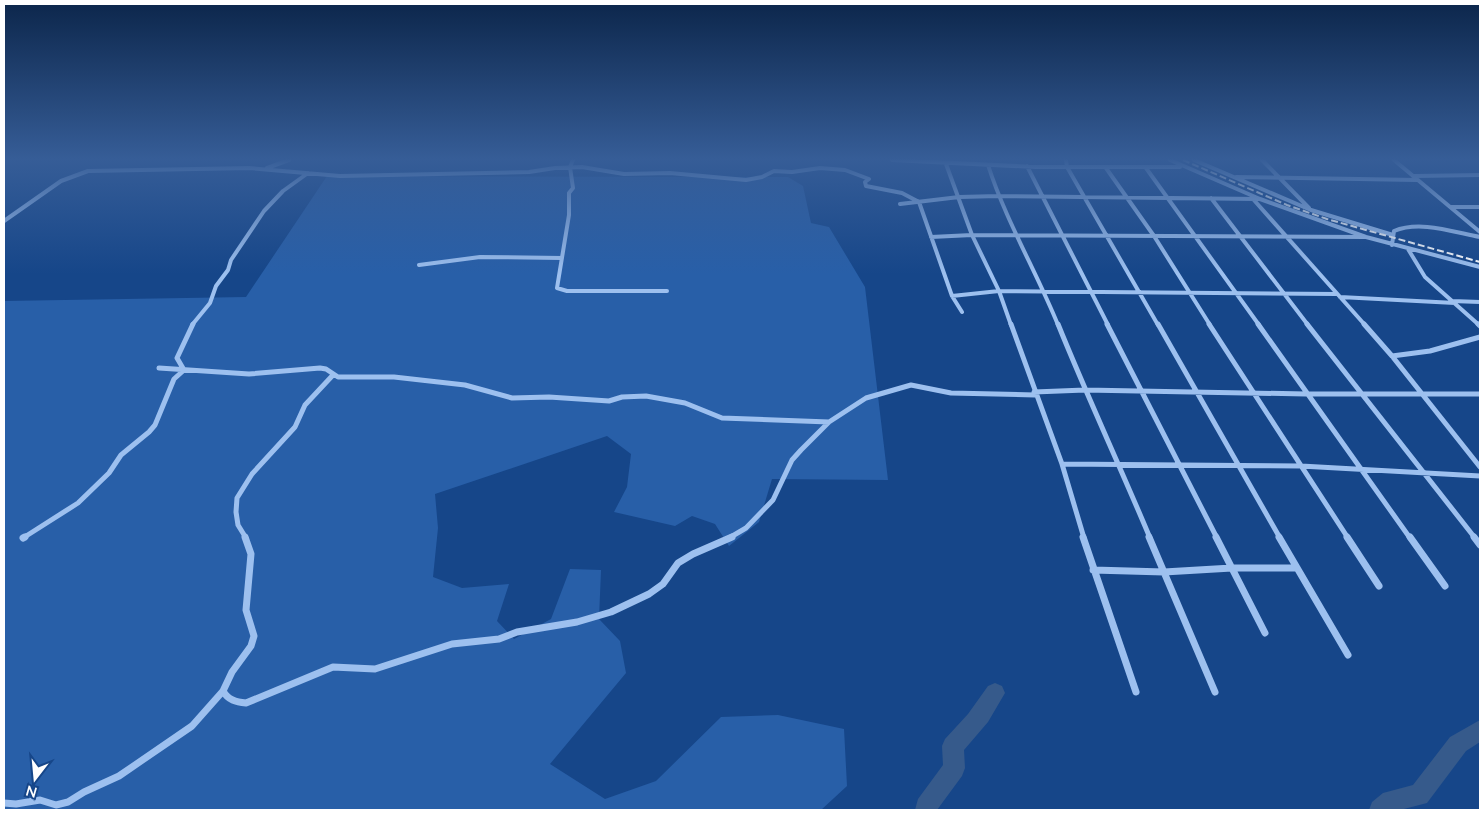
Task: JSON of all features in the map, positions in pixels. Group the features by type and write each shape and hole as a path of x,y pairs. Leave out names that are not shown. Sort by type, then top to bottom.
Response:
{"street":[{"path":"4,221 37,198"},
{"path":"184,370 177,358 190,328 210,303 216,286 228,270 231,260 268,204 274,198"},
{"path":"569,198 569,215 557,288 562,291 667,291"},
{"path":"907,198 919,202"},
{"path":"900,204 959,198 972,235 999,291 1062,464 1093,570 1136,692"},
{"path":"999,198 1044,291 1120,465 1215,692"},
{"path":"1044,198 1265,632"},
{"path":"1085,198 1141,293 1237,465 1348,655"},
{"path":"1128,198 1252,393 1379,586"},
{"path":"1169,198 1224,273 1235,293 1444,586"},
{"path":"1211,198 1260,199 1366,237 1480,267"},
{"path":"1211,198 1239,237 1480,545"},
{"path":"1282,198 1311,210 1393,235"},
{"path":"1299,198 1311,210"},
{"path":"1441,198 1480,232"},
{"path":"1253,199 1392,356 1480,467"},
{"path":"919,202 952,296 962,312"},
{"path":"1451,206 1480,208"},
{"path":"1392,244 1394,230 1399,227 1413,227 1480,237"},
{"path":"931,237 972,235 1366,237"},
{"path":"1408,249 1425,277 1480,326"},
{"path":"419,266 480,257 562,258"},
{"path":"952,296 999,291 1283,293 1480,302"},
{"path":"1392,356 1430,351 1480,337"},
{"path":"159,368 249,374 320,368 326,369 333,375 346,377 394,377 465,385 512,398 549,397 609,401 622,397 646,396 685,403 730,420 829,422"},
{"path":"23,538 78,503 110,473 121,455 155,425 174,379 184,370"},
{"path":"4,803 16,804 40,800 56,805 68,802 84,792 119,776 192,726 223,691 232,672 252,646 254,636 246,610 251,554 238,525 236,512 237,498 252,474 295,427 305,405 333,375"},
{"path":"223,691 226,697 236,702 246,703 334,667 376,669 452,644 499,639 517,632 577,622 611,612 649,594 663,584 678,562 734,536 746,528 773,500 792,460 829,422 866,398 911,385 951,392 998,396 1086,390 1306,394 1480,394"},
{"path":"1062,464 1301,466 1421,471 1480,476"},
{"path":"1093,570 1164,572 1232,568 1297,568"}],"shaded area":[{"path":"312,198 806,198 811,223 829,227 865,287 888,480 772,479 759,522 729,546 715,524 692,516 675,526 614,512 627,487 631,454 607,436 435,494 438,528 433,577 462,588 509,584 497,621 514,639 551,619 570,569 601,570 599,619 620,641 626,673 550,764 605,799 656,781 721,717 778,715 844,729 847,786 821,810 4,810 4,301 246,297"}],"waterway":[{"path":"926,810 926,807 954,768 953,746 976,721 995,693"},
{"path":"1380,810 1391,801 1419,795 1458,744 1480,730"}],"railway":[{"path":"1271,198 1327,219 1480,262"}]}
